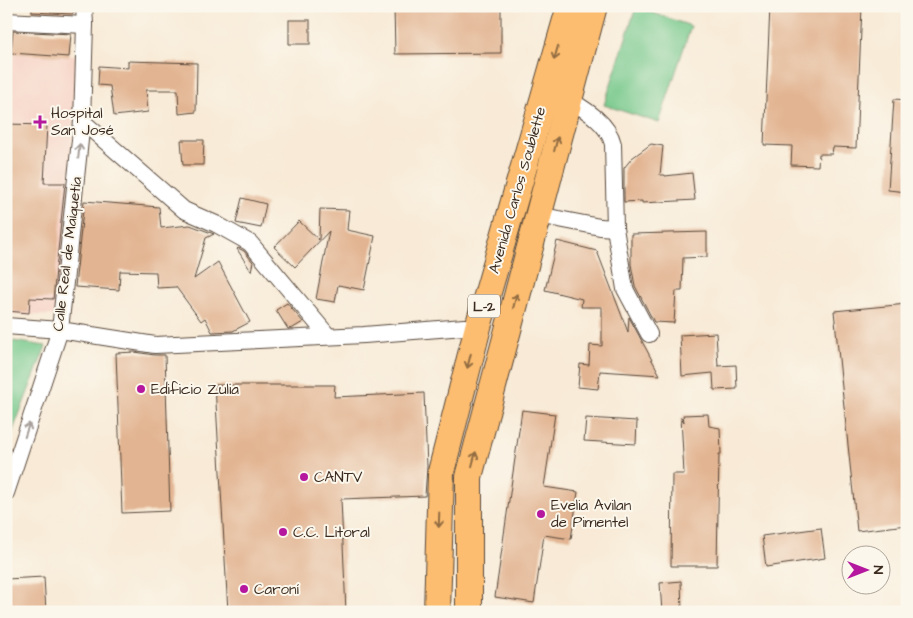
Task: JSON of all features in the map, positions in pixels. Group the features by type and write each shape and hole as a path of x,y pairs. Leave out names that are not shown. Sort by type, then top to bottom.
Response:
{"main road":[{"name":"Avenida Carlos Soublette","path":"437,612 441,472 478,327 570,6"},
{"name":"Avenida Carlos Soublette","path":"469,612 469,477 594,6"}],"street":[{"name":"Calle Real de Maiquetía","path":"6,493 60,330 82,121 86,25 84,6"},
{"path":"6,21 86,25"},
{"path":"568,99 589,112 611,135 613,144 615,228 625,289 649,334"},
{"path":"82,121 184,210 216,224 250,244 328,336"},
{"path":"538,215 600,227 615,228"},
{"path":"6,326 60,330 156,345 478,327"}],"shaded area":[{"name":"Hospital San José","path":"6,53 77,55 69,189 58,315 6,315"}],"green space":[{"path":"636,7 691,26 659,123 604,105"},
{"path":"6,340 46,346 6,448"}],"building":[{"path":"32,6 74,6 73,14 32,12"},
{"path":"394,6 501,6 501,53 395,54"},
{"path":"770,6 862,6 856,148 833,147 832,154 819,154 818,166 791,165 792,146 764,145"},
{"path":"289,20 310,20 310,44 289,44"},
{"path":"13,31 71,34 69,57 11,53"},
{"path":"128,61 197,63 196,112 179,114 178,90 146,90 148,112 114,116 110,86 98,85 99,66 128,68"},
{"path":"894,99 907,100 907,192 888,190"},
{"path":"6,124 47,125 44,183 65,183 53,299 30,298 29,313 7,311 10,255 6,255"},
{"path":"181,140 204,140 203,165 183,165"},
{"path":"651,144 663,146 660,175 692,173 695,200 642,203 642,201 624,202 624,168 632,158"},
{"path":"242,198 266,204 261,228 236,223"},
{"path":"84,201 159,207 161,228 190,225 214,234 206,238 194,279 218,262 250,322 233,331 212,332 205,318 201,321 176,287 157,288 156,272 120,271 119,290 75,287"},
{"path":"320,209 349,210 347,230 375,236 364,290 338,285 335,302 316,299 329,231 295,267 274,247 299,221 319,240"},
{"path":"707,232 707,257 683,258 682,291 676,291 674,323 654,322 635,286 631,264 631,234"},
{"path":"557,241 597,251 628,332 629,317 660,375 600,371 598,389 578,387 580,364 589,365 590,345 602,346 602,307 581,307 582,299 545,290"},
{"path":"237,249 244,251 253,262 251,271"},
{"path":"287,303 303,322 288,329 276,310"},
{"path":"907,304 907,525 857,531 834,311"},
{"path":"716,333 718,366 736,365 737,389 714,390 713,373 682,376 680,335"},
{"path":"135,352 165,355 170,511 122,513 116,353"},
{"name":"C.C. Litoral","path":"215,385 335,385 334,397 424,393 427,467 425,496 341,499 346,612 228,612"},
{"name":"Evelia Avilan de Pimentel","path":"522,410 555,414 544,487 578,492 571,539 544,535 534,603 495,597"},
{"path":"708,414 709,426 720,428 721,454 719,454 717,566 671,566 672,474 684,474 681,417 684,422 683,415"},
{"path":"586,418 637,421 636,444 584,441"},
{"path":"821,528 825,558 766,567 762,536"},
{"path":"44,577 46,612 6,612 6,579"},
{"path":"681,581 682,612 662,612 660,583"}],"place":[{"name":"Hospital San José","path":"40,122"},
{"name":"Edificio Zulia","path":"141,389"},
{"name":"CANTV","path":"304,477"},
{"name":"Evelia Avilan de Pimentel","path":"541,514"},
{"name":"C.C. Litoral","path":"283,532"},
{"name":"Caroní","path":"244,589"}]}
